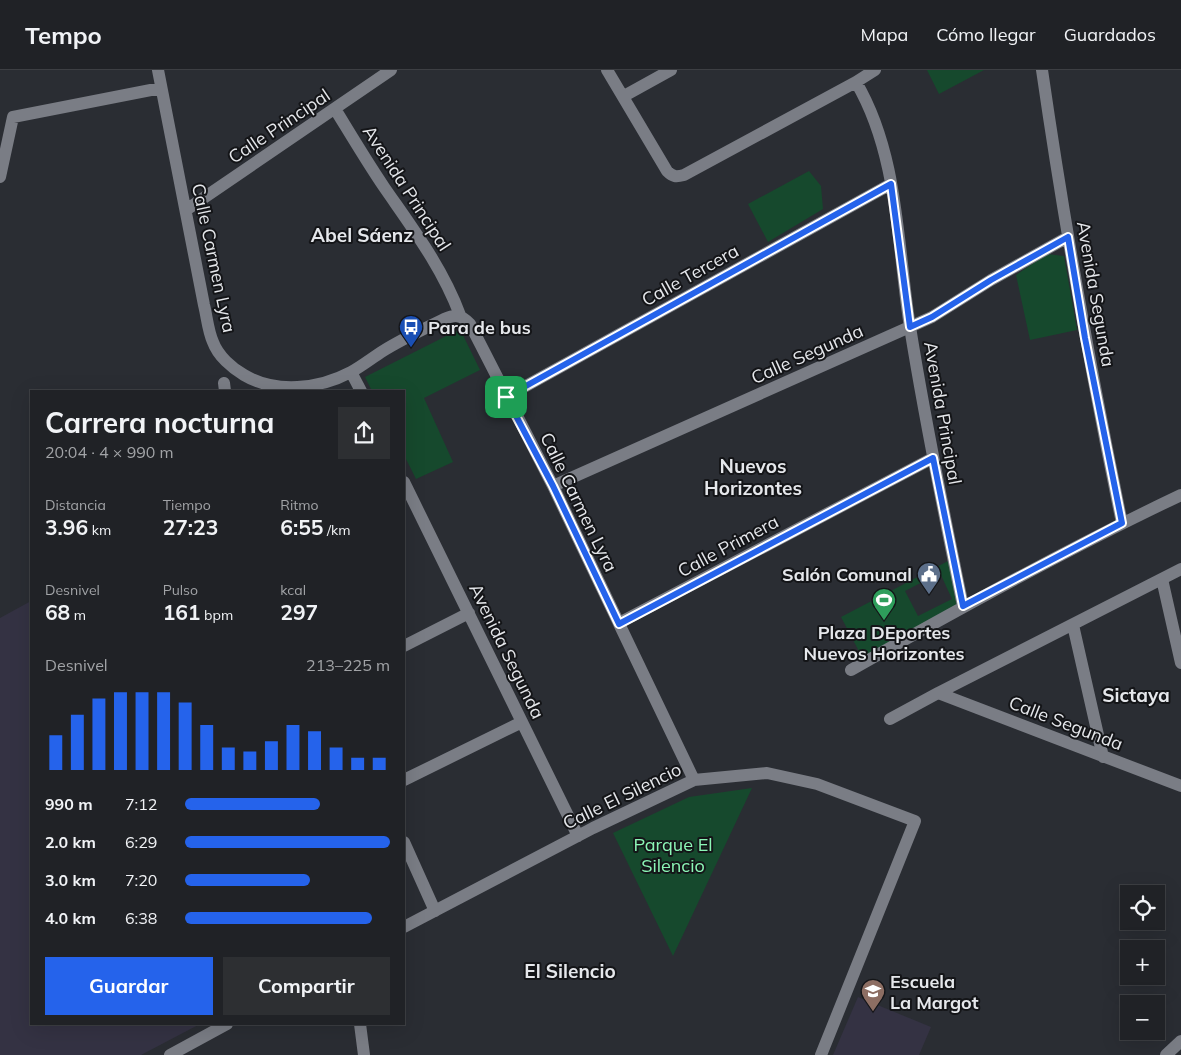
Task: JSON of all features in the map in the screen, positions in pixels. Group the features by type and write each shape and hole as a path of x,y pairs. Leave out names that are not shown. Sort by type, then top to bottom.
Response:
{"street":[{"name":"Calle Carmen Lyra","path":"158,70 204,305 213,344 223,359 252,380 278,386 302,388 328,382 351,372 384,350 452,315 460,315 470,324 553,486 694,780"},
{"name":"Calle Principal","path":"186,210 391,70"},
{"path":"607,70 667,172 672,176 678,177 856,82 874,70"},
{"path":"624,96 671,70"},
{"name":"Avenida Segunda","path":"1042,70 1068,237 1091,367 1122,523"},
{"name":"Avenida Principal","path":"856,82 867,100 877,126 891,184 910,327 933,458 963,606"},
{"path":"0,178 13,117 161,88"},
{"name":"Avenida Principal","path":"335,109 382,184 431,255 450,289 460,315"},
{"name":"Calle Tercera","path":"506,397 891,184"},
{"name":"Calle Segunda","path":"553,486 932,317 991,280 1068,237"},
{"path":"351,372 360,390"},
{"name":"Calle Primera","path":"619,624 933,458"},
{"name":"Avenida Segunda","path":"405,487 409,507 469,613 578,836"},
{"path":"852,670 963,606 1122,523 1181,495"},
{"path":"890,719 1181,569"},
{"path":"1162,579 1181,663"},
{"path":"405,645 469,613"},
{"path":"1073,625 1103,757"},
{"name":"Calle Segunda","path":"938,693 1181,786"},
{"path":"405,780 522,722"},
{"name":"Calle El Silencio","path":"405,927 578,836 694,780 766,774 817,784 915,821 821,1055"},
{"path":"405,844 435,911"},
{"path":"170,1055 225,1025"},
{"path":"360,1025 364,1055"},
{"path":"1166,1055 1181,1041"}],"shaded area":[{"path":"30,602 30,1025 198,1025 141,1055 0,1055 0,618"},
{"name":"Escuela La Margot","path":"858,997 931,1027 919,1055 833,1055"}],"green space":[{"path":"927,70 984,70 939,94"},
{"path":"809,171 821,186 823,209 768,242 748,204"},
{"path":"1047,254 1064,256 1077,330 1030,340 1016,275"},
{"path":"460,329 480,370 424,398 453,462 416,479 405,457 405,390 372,390 365,377"},
{"path":"948,561 959,605 863,659 841,617","holes":["940,573 952,599 918,616 905,591"]},
{"name":"Parque El Silencio","path":"752,788 673,956 613,833 689,797"}],"place":[{"name":"Para de bus","path":"411,348"},
{"name":"Salón Comunal","path":"929,595"},
{"name":"Plaza DEportes Nuevos Horizontes","path":"884,621"},
{"name":"Escuela La Margot","path":"873,1012"}],"district":[{"name":"Abel Sáenz","path":"362,235"},
{"name":"Nuevos Horizontes","path":"753,477"},
{"name":"Sictaya","path":"1136,695"},
{"name":"El Silencio","path":"570,971"}],"route":[{"path":"891,184 910,327 932,317 991,280 1068,237 1085,338 1122,523 963,606 933,458 619,624 553,486 506,397 891,184"}]}
